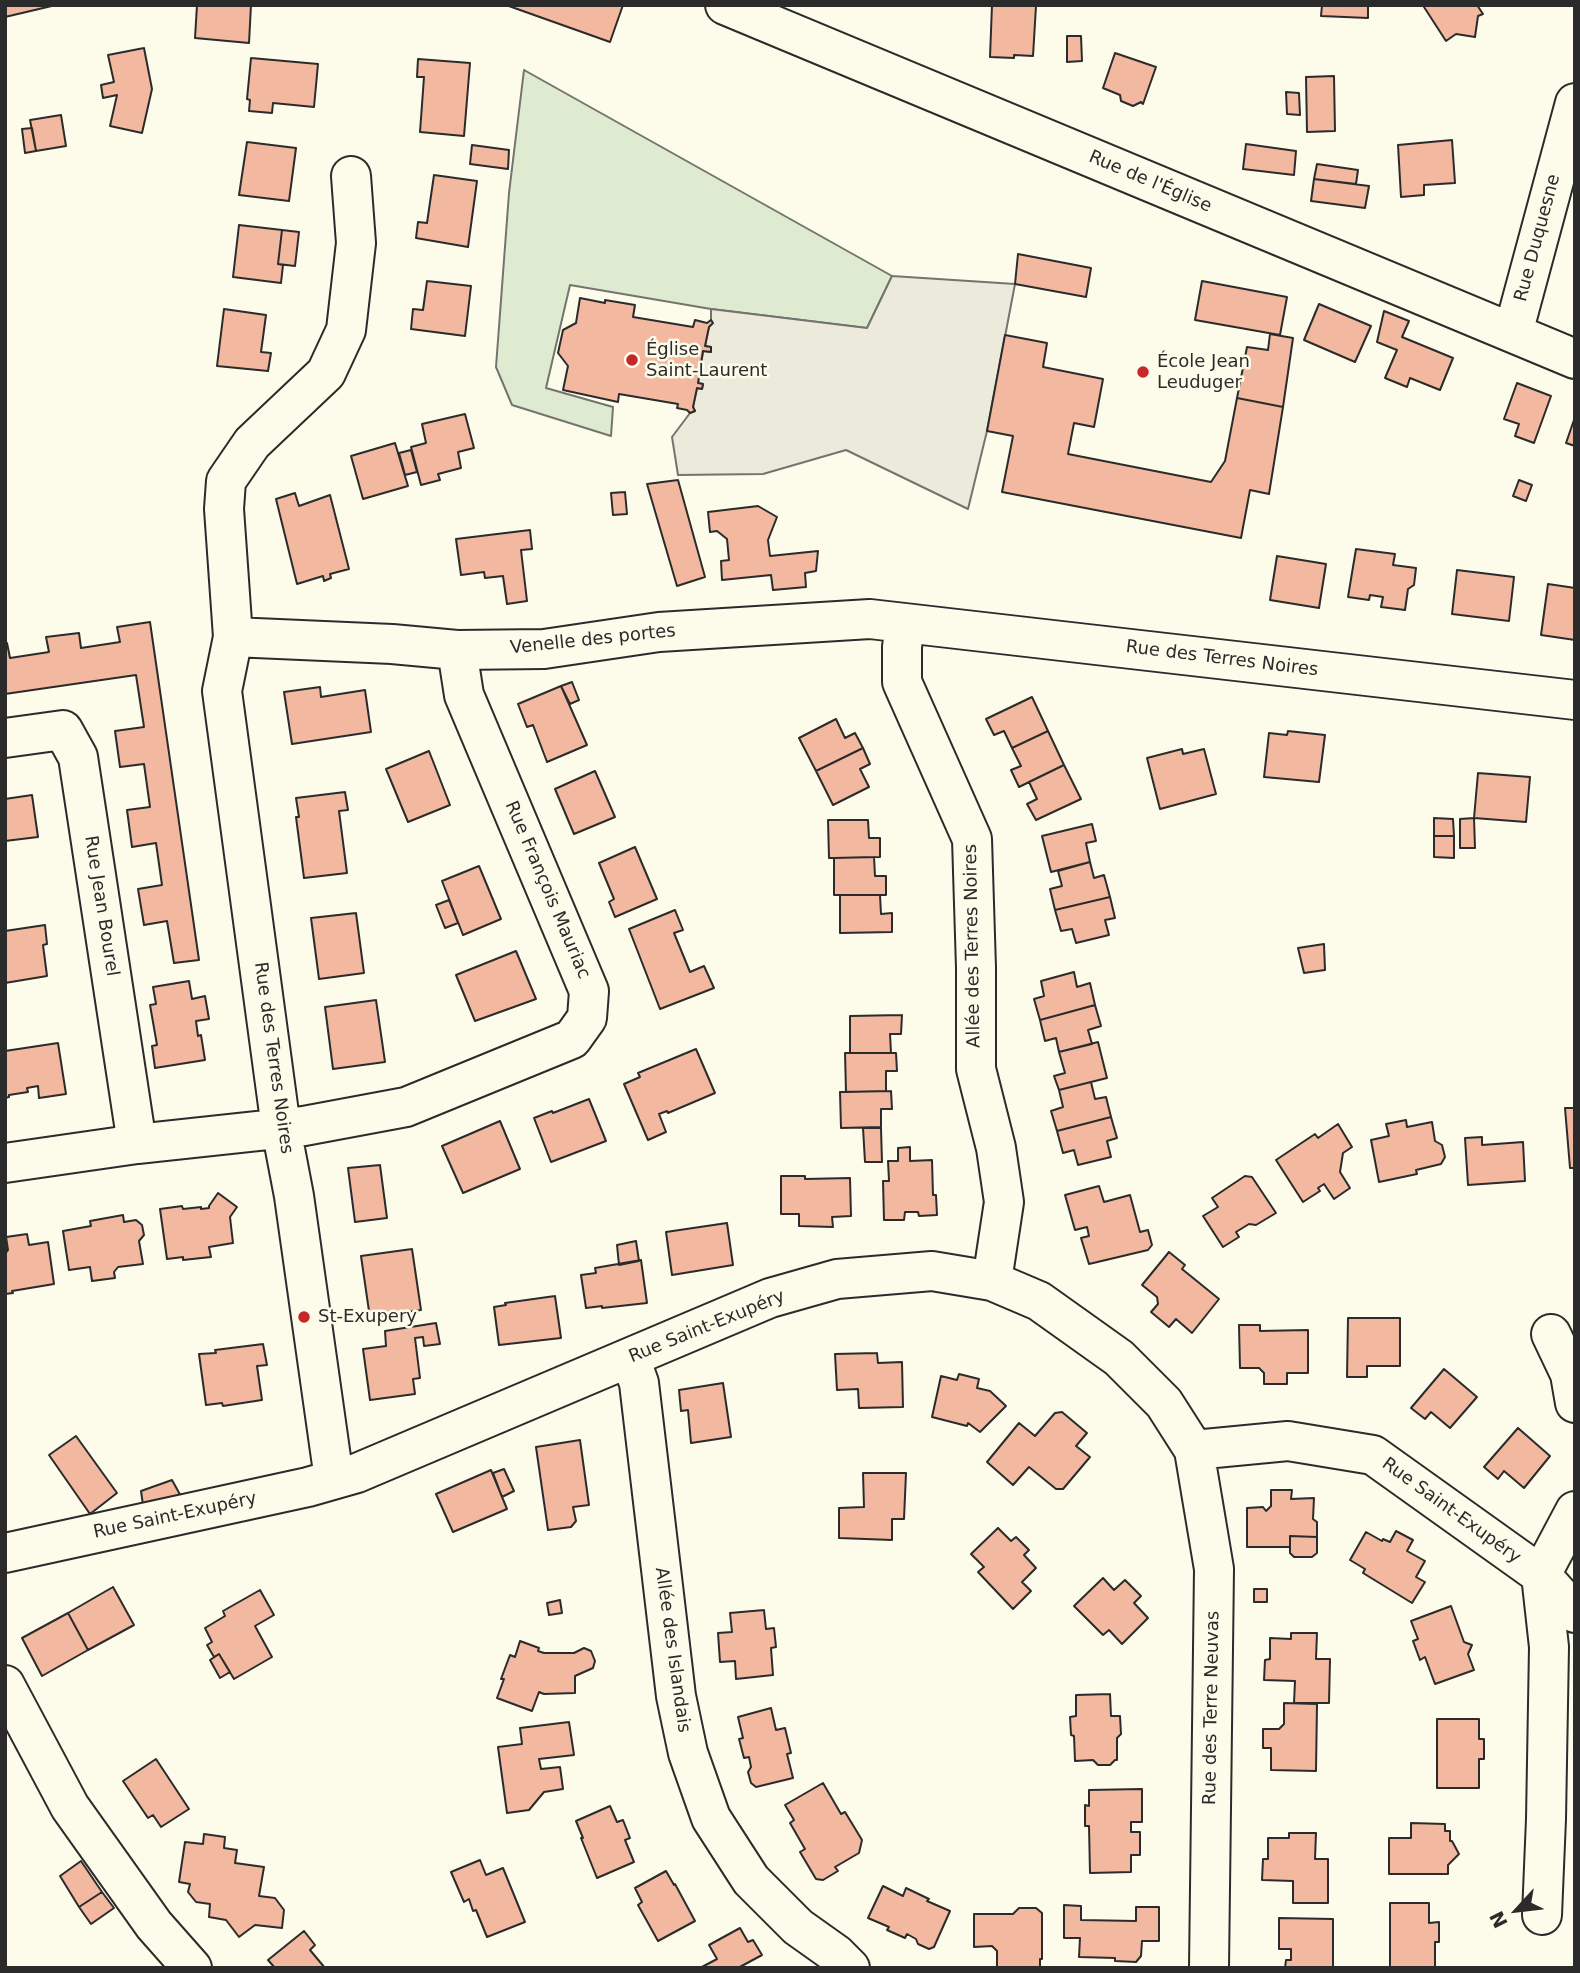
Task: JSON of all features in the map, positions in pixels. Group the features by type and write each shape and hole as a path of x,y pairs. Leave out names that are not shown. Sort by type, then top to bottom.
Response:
{"street":[{"name":"Rue de l'Église","path":"724,5 1575,359"},
{"name":"Rue Duquesne","path":"1513,333 1575,103"},
{"name":"Rue des Terres Noires","path":"334,1479 294,1196 281,1128 222,691 233,637 224,509 226,481 252,443 326,373 346,330 356,243 351,176"},
{"name":"Rue des Terres Noires","path":"887,621 1575,700"},
{"name":"Venelle des portes","path":"233,637 392,644 457,650 544,649 659,632 887,621"},
{"name":"Allée des Terres Noires","path":"887,621 902,647 902,682 972,839 976,1069 996,1148 1004,1202 992,1281"},
{"name":"Rue François Mauriac","path":"281,1128 406,1107 572,1039 587,1018 589,991 464,695 457,650"},
{"name":"Rue Jean Bourel","path":"5,738 63,730 78,757 137,1144"},
{"path":"5,1163 137,1144 281,1128"},
{"name":"Rue Saint-Exupéry","path":"5,1553 308,1487 357,1473 770,1298 837,1279 932,1271 992,1281 1039,1301 1119,1358 1164,1403 1194,1450 1288,1441 1373,1455 1541,1575 1575,1613"},
{"path":"1551,1334 1570,1374 1575,1403"},
{"name":"Allée des Islandais","path":"630,1358 639,1383 676,1696 688,1753 711,1818 751,1880 798,1927 836,1954 850,1968"},
{"name":"Rue des Terre Neuvas","path":"1194,1450 1214,1569 1209,1968"},
{"name":"Rue Saint-Exupéry","path":"1541,1575 1575,1511"},
{"path":"1541,1575 1549,1647 1560,1817 1542,1915"},
{"path":"5,1685 70,1807 154,1925 192,1968"}],"green space":[{"path":"524,70 892,276 867,328 711,309 570,285 546,388 613,407 611,436 512,405 496,367 509,193"}],"shaded area":[{"path":"892,276 1015,284 987,431 968,509 846,450 763,474 678,475 672,437 690,413 695,411 693,407 697,388 702,389 703,384 698,383 703,351 711,352 711,347 705,346 712,323 711,309 867,328"}],"building":[{"path":"5,5 56,5 5,17"},
{"path":"197,5 251,5 249,43 195,38"},
{"path":"506,5 623,5 610,42"},
{"path":"992,5 1036,6 1033,56 990,57"},
{"path":"1322,5 1368,5 1368,18 1321,16"},
{"path":"1477,5 1483,14 1478,16 1475,37 1456,34 1446,41 1424,7"},
{"path":"1067,36 1081,36 1082,61 1067,62"},
{"path":"144,48 152,89 142,133 110,126 117,95 103,98 101,85 114,82 108,55"},
{"path":"1115,53 1156,67 1143,104 1141,102 1133,106 1121,101 1120,95 1103,88"},
{"path":"251,58 318,64 314,107 273,103 272,113 249,111 250,100 247,99"},
{"path":"418,59 470,63 464,136 420,132 424,77 417,77"},
{"path":"1334,76 1335,131 1307,132 1306,77"},
{"path":"1286,92 1299,93 1300,115 1287,114"},
{"path":"61,115 66,146 36,151 30,120"},
{"path":"32,128 36,151 25,153 22,129"},
{"path":"1452,140 1455,183 1424,185 1424,195 1401,197 1398,145"},
{"path":"247,142 296,148 289,201 239,195"},
{"path":"1246,144 1296,151 1294,175 1243,169"},
{"path":"472,145 509,150 508,169 470,164"},
{"path":"1317,164 1358,170 1356,184 1314,179"},
{"path":"434,175 477,181 468,247 416,238 418,222 427,223"},
{"path":"1314,179 1369,186 1365,208 1311,201"},
{"path":"239,225 282,230 278,264 283,265 281,283 233,277"},
{"path":"282,230 299,232 295,266 278,264"},
{"path":"1018,254 1091,268 1086,297 1015,284"},
{"path":"427,281 471,286 465,336 411,329 413,309 423,310"},
{"path":"1202,281 1287,297 1280,335 1195,320"},
{"name":"Église Saint-Laurent","path":"580,298 635,305 633,317 693,327 695,320 707,323 711,320 713,323 709,327 705,346 711,347 711,352 703,351 698,383 703,384 702,389 697,388 693,407 695,411 690,413 677,408 678,404 619,394 618,402 563,390 568,366 558,353 563,330 576,323"},
{"path":"1319,304 1371,326 1355,362 1304,340"},
{"path":"224,309 266,315 261,352 271,353 268,371 217,366"},
{"path":"1384,311 1409,321 1402,337 1453,358 1440,390 1410,378 1407,387 1385,378 1397,350 1377,342"},
{"path":"1270,334 1293,338 1283,407 1237,398 1247,347 1268,350"},
{"path":"1005,335 1047,343 1043,367 1103,379 1094,427 1074,423 1068,454 1211,482 1225,461 1237,398 1283,407 1269,494 1250,490 1241,538 1002,492 1013,436 987,431"},
{"path":"1517,383 1551,396 1534,443 1515,436 1519,424 1504,419"},
{"path":"465,414 474,448 458,452 461,468 438,474 440,480 421,485 411,447 426,443 422,424"},
{"path":"1575,417 1575,446 1566,443"},
{"path":"395,443 408,486 363,499 351,456"},
{"path":"411,450 417,472 405,475 399,453"},
{"path":"678,480 705,577 677,586 647,484"},
{"path":"1519,480 1532,485 1526,501 1513,496"},
{"path":"625,492 627,514 613,515 611,493"},
{"path":"295,493 299,506 330,495 349,569 330,574 331,578 324,581 323,576 297,584 276,499"},
{"path":"758,506 777,517 768,540 770,556 818,551 816,571 805,573 806,587 773,590 771,575 722,580 721,561 729,560 727,539 717,531 710,532 708,512"},
{"path":"530,530 532,549 521,550 527,601 507,604 503,576 485,578 484,572 461,575 456,539"},
{"path":"1356,549 1395,554 1393,565 1416,568 1414,585 1408,589 1405,610 1381,607 1383,597 1370,595 1369,600 1348,597"},
{"path":"1277,556 1326,564 1319,608 1270,600"},
{"path":"1457,570 1514,577 1509,621 1452,614"},
{"path":"1548,584 1575,588 1575,640 1541,635"},
{"path":"150,622 199,960 174,963 167,921 144,925 138,889 162,885 156,843 132,847 127,810 150,807 144,764 120,767 115,731 144,727 136,675 5,694 5,643 10,658 49,652 46,637 79,633 81,648 120,642 117,627"},
{"path":"572,682 579,700 570,704 561,686"},
{"path":"561,686 587,745 547,762 533,725 527,727 518,704"},
{"path":"320,687 321,697 365,690 371,732 292,744 284,692"},
{"path":"1032,697 1048,731 1012,748 1004,731 994,735 986,719"},
{"path":"836,719 845,738 855,733 863,748 816,771 799,738"},
{"path":"1048,731 1064,765 1019,787 1011,770 1021,766 1012,748"},
{"path":"1288,731 1325,735 1319,782 1264,777 1269,733 1287,735"},
{"path":"863,748 870,764 860,769 869,787 833,805 816,771"},
{"path":"1182,749 1183,754 1204,749 1216,794 1160,809 1147,758"},
{"path":"429,751 450,805 408,822 386,769"},
{"path":"1064,765 1081,799 1036,820 1027,804 1037,799 1029,782"},
{"path":"595,771 615,817 574,834 555,789"},
{"path":"1478,773 1530,777 1526,822 1474,818"},
{"path":"345,792 348,810 339,811 347,873 304,878 296,798"},
{"path":"32,795 38,837 5,841 5,799"},
{"path":"1434,818 1453,819 1454,836 1434,836"},
{"path":"1474,818 1475,848 1460,848 1460,819"},
{"path":"828,820 868,820 869,838 880,838 880,857 829,858"},
{"path":"1092,824 1096,841 1086,843 1090,862 1051,872 1042,836"},
{"path":"1434,836 1454,836 1454,858 1434,857"},
{"path":"635,847 657,899 615,917 609,902 614,899 599,863"},
{"path":"874,857 875,876 886,876 886,895 834,895 834,858"},
{"path":"1090,862 1094,878 1104,875 1110,897 1055,910 1050,889 1062,886 1058,871"},
{"path":"479,866 501,919 463,935 442,881"},
{"path":"840,895 880,895 881,914 892,913 892,932 840,933"},
{"path":"1110,897 1115,918 1105,920 1109,935 1076,943 1072,929 1061,931 1055,910"},
{"path":"449,900 458,923 445,928 436,905"},
{"path":"675,910 683,930 674,933 690,972 704,966 714,988 660,1009 629,929"},
{"path":"356,913 364,973 319,979 311,918"},
{"path":"45,925 47,944 43,945 47,976 5,983 5,931"},
{"path":"1324,944 1325,970 1304,973 1298,948"},
{"path":"516,951 536,999 475,1021 456,975"},
{"path":"1074,972 1077,987 1090,983 1095,1005 1040,1020 1034,999 1044,996 1041,981"},
{"path":"189,981 192,999 205,996 209,1019 196,1021 205,1060 155,1068 152,1046 157,1045 150,1005 156,1004 153,987"},
{"path":"376,1000 385,1062 333,1069 325,1007"},
{"path":"1095,1005 1101,1026 1088,1030 1092,1044 1059,1052 1056,1038 1045,1041 1040,1020"},
{"path":"902,1015 901,1034 890,1034 891,1053 850,1053 850,1016"},
{"path":"1098,1042 1107,1078 1059,1090 1054,1076 1065,1073 1059,1052"},
{"path":"58,1043 66,1094 39,1098 38,1086 27,1088 28,1092 5,1098 5,1051"},
{"path":"696,1049 715,1093 668,1113 659,1114 666,1132 648,1140 624,1084 640,1077 638,1073"},
{"path":"845,1053 896,1053 897,1071 886,1071 886,1091 846,1092"},
{"path":"1091,1082 1095,1099 1106,1097 1111,1117 1057,1131 1051,1111 1063,1107 1059,1090"},
{"path":"891,1091 892,1109 881,1109 881,1127 841,1128 840,1092"},
{"path":"589,1099 606,1141 551,1162 534,1118"},
{"path":"1565,1108 1575,1108 1575,1168 1570,1168"},
{"path":"1111,1117 1117,1138 1107,1141 1111,1157 1078,1165 1074,1150 1063,1153 1057,1131"},
{"path":"1406,1120 1407,1127 1432,1122 1435,1141 1442,1145 1445,1157 1441,1164 1416,1170 1417,1174 1379,1182 1371,1140 1389,1136 1386,1124"},
{"path":"500,1121 520,1169 463,1193 442,1146"},
{"path":"1338,1124 1352,1147 1343,1153 1340,1172 1350,1188 1334,1199 1324,1184 1318,1188 1320,1191 1303,1202 1276,1160 1315,1134 1318,1138"},
{"path":"863,1128 881,1128 882,1162 865,1162"},
{"path":"1482,1137 1482,1145 1523,1142 1525,1181 1468,1185 1465,1138"},
{"path":"910,1147 910,1161 932,1160 933,1195 936,1195 937,1215 919,1216 918,1212 905,1212 904,1220 884,1220 883,1181 889,1181 888,1161 898,1161 898,1148"},
{"path":"380,1165 387,1218 355,1222 348,1168"},
{"path":"781,1176 805,1176 805,1179 850,1178 851,1216 832,1217 833,1227 799,1226 799,1214 781,1214"},
{"path":"1245,1176 1252,1177 1276,1213 1256,1225 1249,1224 1236,1232 1239,1237 1223,1247 1203,1216 1218,1207 1212,1198"},
{"path":"1099,1186 1104,1202 1130,1195 1140,1232 1148,1230 1152,1245 1148,1250 1089,1264 1081,1238 1089,1236 1087,1227 1075,1230 1065,1195"},
{"path":"218,1193 237,1207 230,1217 233,1243 209,1247 211,1257 167,1259 160,1209 182,1206 183,1209 209,1208"},
{"path":"123,1215 124,1222 136,1220 142,1225 144,1235 139,1241 143,1264 118,1267 114,1272 115,1278 92,1281 90,1267 69,1270 63,1231 91,1226 90,1221"},
{"path":"727,1223 733,1265 672,1275 666,1232"},
{"path":"27,1234 29,1245 48,1242 54,1284 5,1294 5,1254 8,1250 6,1237"},
{"path":"636,1241 639,1261 619,1265 617,1245"},
{"path":"412,1249 421,1310 370,1318 361,1256"},
{"path":"1169,1252 1185,1265 1182,1269 1219,1299 1192,1333 1176,1319 1169,1327 1151,1312 1158,1304 1157,1297 1142,1285"},
{"path":"641,1260 647,1303 586,1308 581,1275 596,1273 595,1268"},
{"path":"555,1296 561,1338 499,1345 494,1307"},
{"path":"1348,1318 1400,1318 1400,1366 1367,1366 1367,1377 1347,1377"},
{"path":"436,1323 440,1344 424,1346 423,1337 415,1338 420,1378 413,1379 415,1394 370,1400 363,1349 386,1346 385,1331"},
{"path":"1239,1325 1260,1325 1260,1331 1308,1330 1308,1373 1287,1373 1287,1384 1264,1384 1264,1373 1259,1368 1240,1368"},
{"path":"263,1344 267,1365 257,1366 262,1400 223,1406 222,1403 206,1405 199,1354"},
{"path":"877,1353 878,1363 902,1362 903,1407 859,1408 858,1389 837,1390 835,1354"},
{"path":"1444,1369 1477,1397 1450,1428 1431,1412 1425,1419 1411,1408"},
{"path":"959,1374 979,1379 977,1388 990,1391 1006,1406 980,1432 968,1423 967,1426 932,1417 941,1376 957,1380"},
{"path":"723,1383 731,1437 691,1443 688,1410 681,1411 679,1390"},
{"path":"1062,1412 1087,1433 1076,1446 1090,1457 1063,1489 1056,1489 1029,1467 1013,1485 987,1462 1019,1423 1035,1436 1055,1413"},
{"path":"1518,1428 1550,1456 1524,1488 1504,1471 1498,1479 1484,1467"},
{"path":"76,1436 117,1493 90,1514 49,1455"},
{"path":"580,1440 589,1505 573,1507 576,1521 571,1527 548,1530 536,1447"},
{"path":"504,1469 514,1491 502,1497 493,1473"},
{"path":"491,1470 507,1509 453,1532 436,1494"},
{"path":"863,1473 906,1473 904,1519 892,1519 892,1540 839,1538 839,1508 864,1507"},
{"path":"172,1480 183,1500 143,1505 141,1491"},
{"path":"1271,1490 1292,1490 1291,1499 1314,1498 1313,1519 1317,1522 1317,1537 1290,1536 1290,1547 1247,1547 1247,1508 1263,1507 1266,1511 1271,1506"},
{"path":"998,1528 1011,1541 1016,1537 1029,1550 1024,1555 1036,1568 1022,1582 1031,1591 1013,1609 978,1572 984,1567 971,1554"},
{"path":"1396,1531 1413,1540 1407,1551 1425,1561 1416,1577 1425,1582 1412,1603 1363,1573 1365,1569 1350,1560 1366,1532 1382,1541 1383,1539 1390,1542"},
{"path":"1290,1536 1317,1537 1317,1553 1312,1557 1294,1557 1290,1553"},
{"path":"1103,1578 1114,1590 1125,1580 1141,1596 1134,1603 1148,1618 1122,1644 1109,1630 1103,1635 1074,1606"},
{"path":"113,1587 134,1625 88,1650 68,1613"},
{"path":"1254,1589 1267,1589 1267,1602 1254,1602"},
{"path":"260,1590 274,1615 255,1626 272,1657 234,1679 219,1654 214,1657 207,1645 212,1642 205,1628 225,1616 223,1611"},
{"path":"560,1600 562,1613 549,1615 547,1603"},
{"path":"1451,1606 1464,1642 1472,1645 1468,1654 1474,1670 1435,1684 1425,1657 1420,1660 1413,1641 1418,1639 1411,1621"},
{"path":"764,1610 766,1629 774,1628 776,1647 771,1648 773,1675 736,1679 735,1661 720,1662 718,1633 732,1632 730,1613"},
{"path":"68,1613 88,1650 42,1676 22,1638"},
{"path":"1291,1633 1317,1633 1316,1659 1330,1659 1329,1703 1294,1703 1295,1681 1264,1680 1265,1660 1270,1659 1270,1638 1291,1639"},
{"path":"520,1641 539,1648 538,1651 544,1653 574,1653 584,1648 591,1651 595,1661 593,1668 575,1676 575,1693 539,1692 532,1711 497,1698 510,1655 515,1657"},
{"path":"219,1654 230,1672 220,1678 210,1660"},
{"path":"1110,1694 1111,1716 1120,1716 1121,1734 1117,1738 1117,1760 1110,1765 1098,1765 1093,1760 1075,1761 1070,1717 1076,1716 1076,1695"},
{"path":"1284,1703 1317,1704 1316,1771 1271,1770 1271,1748 1263,1748 1263,1729 1279,1729 1284,1724"},
{"path":"771,1708 776,1730 785,1728 791,1753 787,1754 793,1778 756,1787 751,1783 748,1772 751,1767 749,1757 744,1758 739,1739 743,1738 738,1717"},
{"path":"1437,1719 1479,1719 1479,1739 1484,1739 1484,1759 1479,1759 1479,1788 1437,1788"},
{"path":"569,1722 574,1755 539,1759 541,1769 560,1767 563,1789 544,1792 529,1810 507,1813 498,1747 522,1744 520,1728"},
{"path":"156,1759 189,1809 161,1827 153,1815 148,1818 123,1781"},
{"path":"823,1783 841,1814 845,1812 862,1840 859,1853 835,1867 838,1871 823,1880 816,1879 800,1852 805,1849 790,1823 794,1820 785,1805"},
{"path":"1142,1789 1142,1822 1131,1822 1131,1832 1140,1832 1140,1855 1131,1855 1131,1872 1090,1873 1089,1826 1085,1826 1085,1805 1089,1806 1089,1790"},
{"path":"610,1806 617,1822 623,1820 630,1838 625,1840 634,1862 597,1878 576,1821"},
{"path":"1411,1823 1445,1824 1445,1831 1450,1831 1450,1841 1459,1854 1448,1865 1448,1874 1389,1874 1389,1838 1411,1838"},
{"path":"1289,1833 1316,1833 1315,1859 1328,1859 1328,1903 1293,1903 1293,1881 1262,1880 1263,1859 1268,1859 1268,1838 1289,1838"},
{"path":"204,1834 225,1837 224,1848 237,1850 235,1863 264,1867 259,1896 275,1898 284,1910 282,1928 255,1925 239,1937 226,1920 209,1917 210,1904 196,1902 188,1892 190,1884 179,1882 185,1842 203,1844"},
{"path":"480,1860 486,1875 503,1868 525,1922 487,1937 476,1910 473,1911 469,1899 464,1902 451,1872"},
{"path":"81,1861 102,1892 79,1907 60,1876"},
{"path":"666,1871 695,1921 658,1941 638,1905 642,1902 635,1888"},
{"path":"883,1886 903,1896 906,1888 950,1911 934,1947 929,1949 907,1934 905,1938 868,1918"},
{"path":"102,1892 114,1908 91,1924 79,1907"},
{"path":"1390,1903 1429,1903 1429,1923 1439,1922 1439,1942 1435,1942 1435,1968 1390,1968"},
{"path":"1064,1905 1081,1906 1081,1920 1136,1921 1136,1907 1159,1907 1159,1941 1142,1941 1141,1956 1136,1962 1115,1961 1115,1958 1079,1957 1080,1938 1064,1938"},
{"path":"1019,1908 1036,1908 1042,1913 1040,1968 997,1967 997,1951 992,1946 974,1947 974,1914 1013,1914"},
{"path":"1279,1918 1333,1919 1333,1968 1285,1968 1286,1960 1291,1960 1291,1949 1279,1949"},
{"path":"740,1928 748,1942 753,1940 762,1955 738,1968 700,1968 717,1959 709,1945"},
{"path":"304,1931 315,1945 310,1950 325,1968 275,1968 268,1960"}],"place":[{"name":"Église Saint-Laurent","path":"632,360"},
{"name":"École Jean Leuduger","path":"1143,372"},
{"name":"St-Exupery","path":"304,1317"}]}
